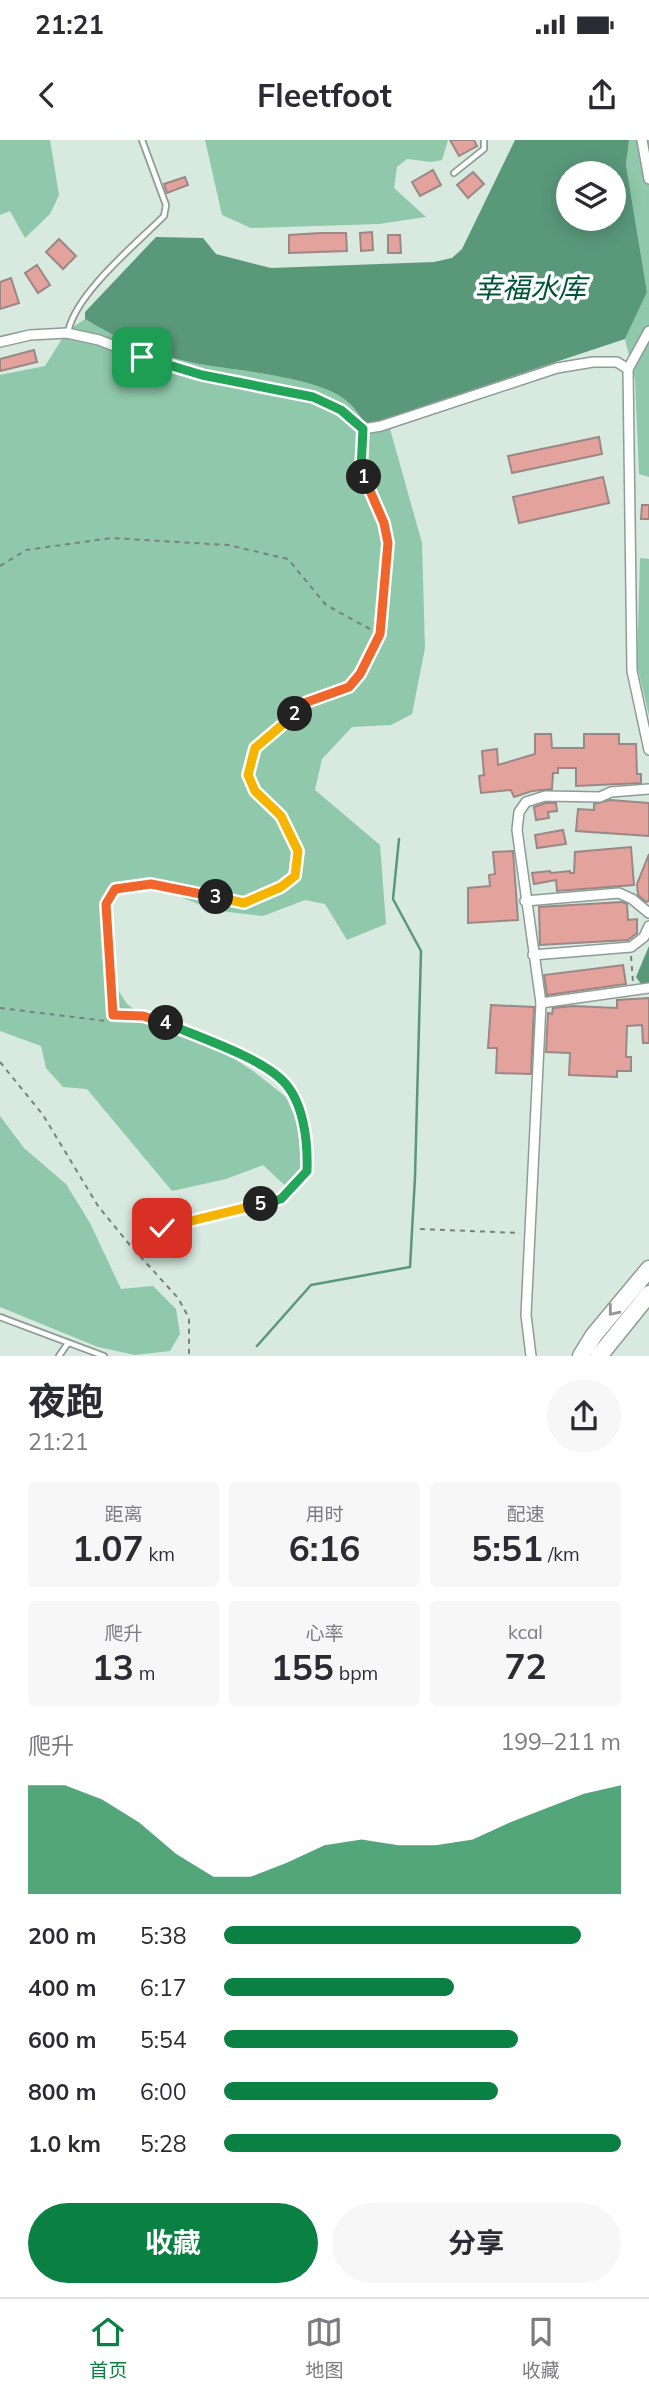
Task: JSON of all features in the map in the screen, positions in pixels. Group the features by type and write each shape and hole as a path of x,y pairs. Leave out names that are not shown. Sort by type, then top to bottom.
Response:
{"highway":[{"path":"581,1356 594,1335 649,1269"},
{"path":"599,1356 649,1294"}],"street":[{"path":"642,140 649,179"},
{"path":"649,331 628,369 632,671 649,750"},
{"path":"0,342 30,335 67,333 99,340 142,357 202,375 313,397 341,410 363,429 381,426 557,368 593,362 617,362 628,369"},
{"path":"531,1356 526,1315 541,1003 525,901 517,830 519,812 526,802 545,796 600,797 611,792 649,789"},
{"path":"525,901 619,893 632,899 649,913"},
{"path":"534,955 631,947 644,937 649,926"},
{"path":"541,1003 649,988"}],"lane":[{"path":"67,333 71,319 84,297 164,215 166,205 142,140"},
{"path":"454,173 484,149 484,140"},
{"path":"0,1317 104,1356"},
{"path":"59,1356 68,1343"}],"path":[{"path":"113,1015 106,904 115,889 151,884 244,903 281,887 295,876 298,851 281,816 255,791 248,775 255,748 307,702 349,687 360,674 380,634 388,543 384,523 361,470 363,429"},
{"path":"0,566 26,550 111,538 228,545 288,559 326,605 380,634"},
{"path":"631,947 633,990"},
{"path":"0,1008 106,1021 113,1015 143,1016 267,1066 284,1082 298,1105 307,1151 307,1171 281,1199 162,1228 129,1244"},
{"path":"0,1062 43,1115 98,1206 178,1298 189,1318 189,1356"},
{"path":"420,1229 530,1234"}],"shaded area":[{"path":"0,140 50,140 59,195 50,214 25,238 10,211 0,215"},
{"path":"205,140 448,140 442,160 432,162 407,159 397,167 394,188 426,217 379,224 251,228 222,215"},
{"path":"629,140 649,140 649,477 639,474 635,380 625,339 647,292 626,165"},
{"path":"85,319 124,340 166,356 319,386 349,403 366,424 387,418 422,543 425,648 412,714 391,725 352,727 322,759 315,790 380,845 386,924 347,940 325,904 305,900 263,916 213,910 144,882 118,886 104,918 109,976 127,1004 159,1027 227,1054 286,1097 301,1130 305,1168 291,1191 263,1165 226,1179 172,1191 87,1089 63,1087 46,1068 41,1046 0,1031 0,375 45,366 67,331"},
{"path":"640,558 649,559 649,716 637,665"},
{"path":"0,1116 24,1148 66,1184 90,1223 121,1289 153,1286 176,1309 180,1334 170,1351 135,1355 98,1347 0,1307"}],"water":[{"name":"幸福水库","path":"515,140 629,140 626,165 647,292 625,339 366,425 349,403 319,386 166,356 124,340 85,319 85,312 156,237 203,238 216,254 271,268 434,262 452,258 462,249"},
{"path":"649,946 649,983 641,984 636,977"}],"building":[{"path":"450,140 474,140 477,146 459,156"},
{"path":"433,170 441,185 420,196 412,182"},
{"path":"473,172 484,184 468,198 457,185"},
{"path":"185,177 188,185 167,193 164,184"},
{"path":"372,232 373,250 361,251 360,233"},
{"path":"346,233 347,251 289,253 289,235"},
{"path":"388,235 400,235 401,253 388,253"},
{"path":"59,239 76,256 63,269 46,252"},
{"path":"37,265 50,285 38,293 25,273"},
{"path":"11,278 19,303 0,309 0,282"},
{"path":"34,350 37,362 0,371 0,359"},
{"path":"599,437 602,454 512,473 508,456"},
{"path":"603,477 609,503 519,523 513,497"},
{"path":"642,505 649,505 649,519 641,519"},
{"path":"535,734 551,734 552,748 584,748 584,734 619,734 619,744 636,744 637,774 641,774 641,783 576,786 576,768 558,768 558,773 553,773 552,789 532,791 514,797 511,790 481,793 479,776 484,775 482,751 497,749 498,765 535,754"},
{"path":"610,800 649,803 649,836 576,831 578,809 594,810 594,804"},
{"path":"556,803 557,811 548,812 549,818 536,820 534,807"},
{"path":"563,830 566,844 537,848 535,835"},
{"path":"631,847 634,885 557,891 556,880 534,884 532,873 574,873 575,852"},
{"path":"513,851 518,920 468,923 468,888 490,886 489,875 495,874 493,852"},
{"path":"649,854 649,901 646,902 638,895 637,884"},
{"path":"622,902 627,904 628,920 637,919 637,933 628,940 540,945 539,907"},
{"path":"623,965 626,984 547,995 544,975"},
{"path":"649,998 649,1043 643,1043 642,1025 627,1026 626,1057 631,1057 631,1071 617,1071 617,1077 569,1075 570,1053 546,1052 548,1013 552,1014 553,1008 617,1008 617,1000"},
{"path":"491,1005 534,1007 531,1074 496,1073 497,1048 488,1048"}],"waterway":[{"path":"257,1346 311,1285 410,1267 421,951 393,899 399,839"}],"route":[{"path":"142,357 202,375 313,397 341,410 363,429 361,470 384,523 388,543 380,634 360,674 349,687 307,702 255,748 248,775 255,791 281,816 298,851 295,876 281,887 244,903 151,884 115,889 106,904 113,1015 143,1016 267,1066 284,1082 298,1105 307,1151 307,1171 281,1199 162,1228"}]}
